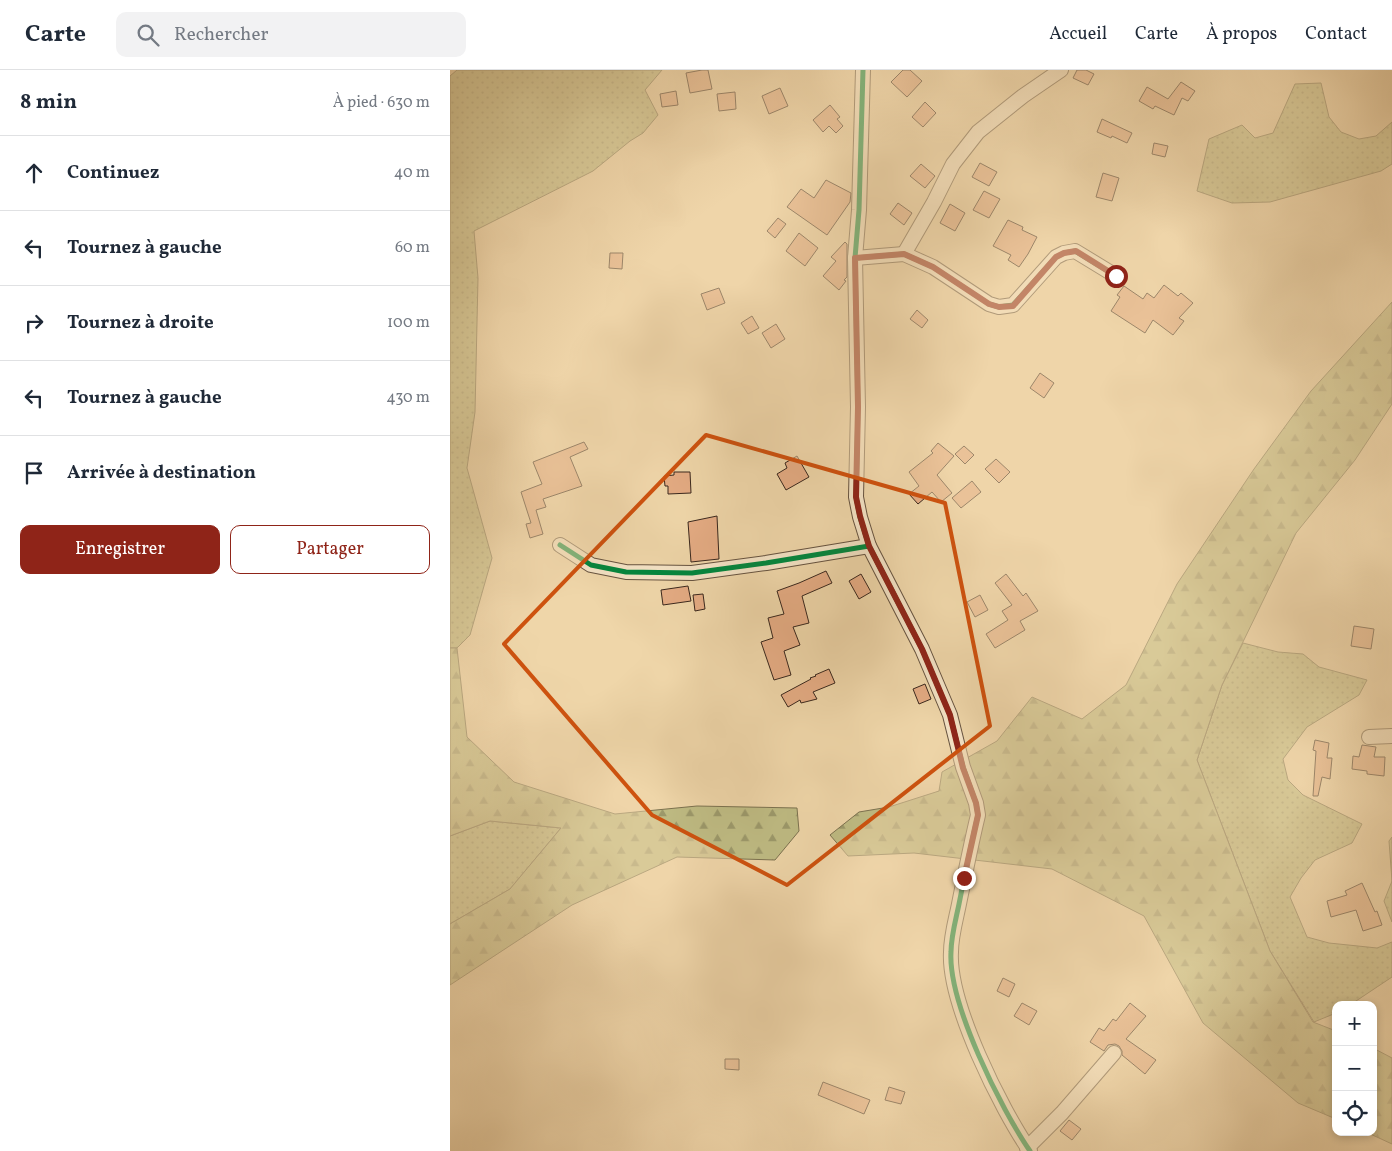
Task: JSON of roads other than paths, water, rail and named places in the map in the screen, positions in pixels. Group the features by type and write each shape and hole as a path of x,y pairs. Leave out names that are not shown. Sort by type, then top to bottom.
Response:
{"street":[{"path":"862,70 859,210 855,258 858,407 856,497 869,546 922,649 946,707 963,768 976,803 978,815 950,952 952,979 970,1032 985,1067 1008,1114 1029,1149 1114,1053"},
{"path":"904,254 953,164 978,132 1022,96 1061,70"},
{"path":"855,258 904,254 933,267 989,304 999,307 1013,306 1056,257 1064,253 1076,251 1116,276"},
{"path":"560,546 591,565 626,572 692,573 869,546"},
{"path":"1369,737 1392,736"}]}
